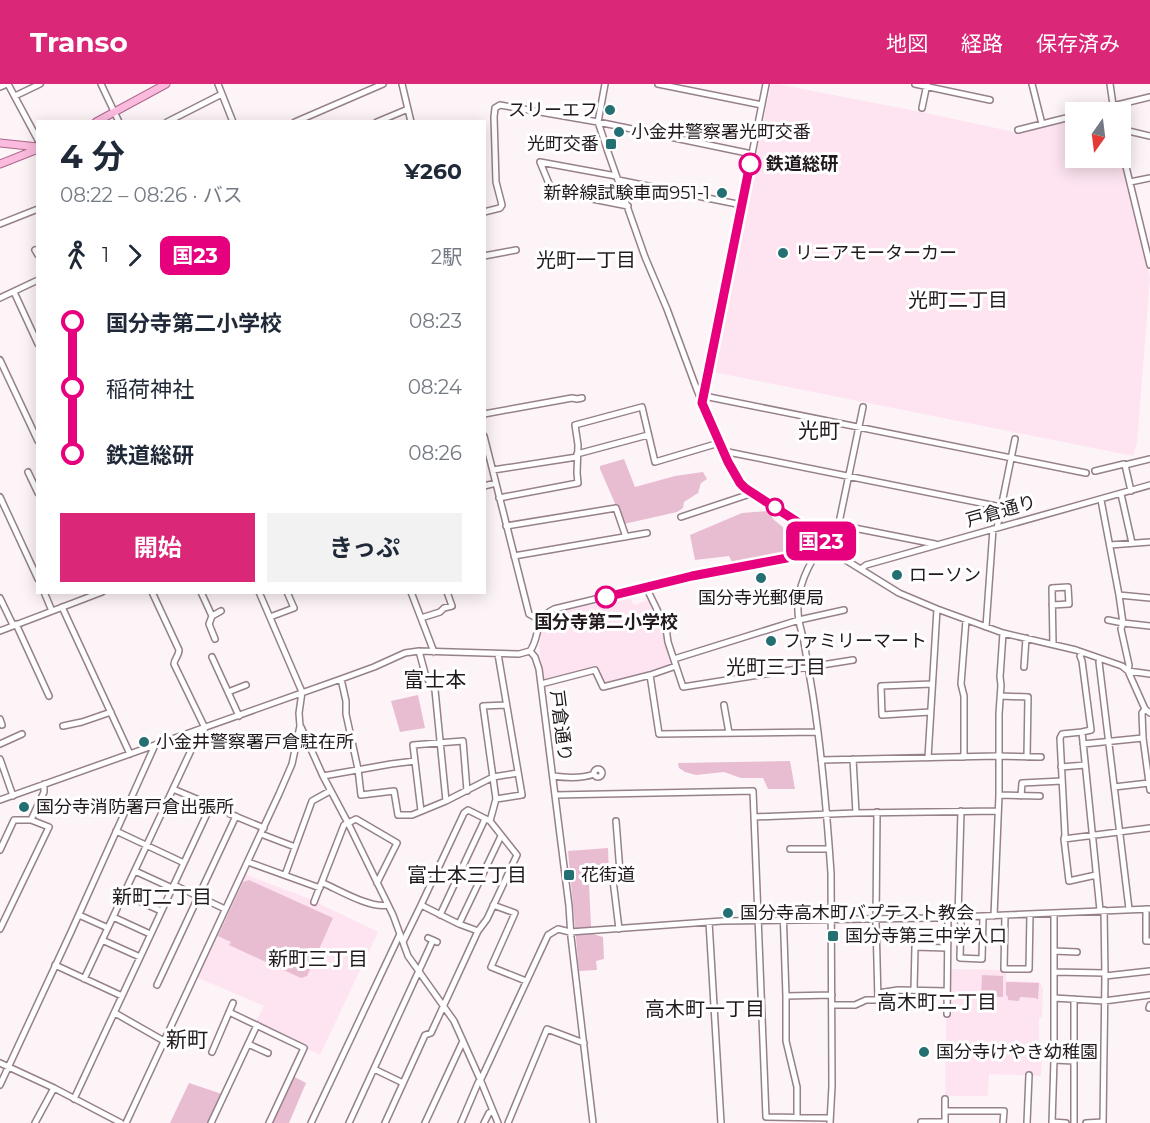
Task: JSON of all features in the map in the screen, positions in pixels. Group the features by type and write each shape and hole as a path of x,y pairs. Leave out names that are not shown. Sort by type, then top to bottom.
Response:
{"main road":[{"path":"100,120 166,84"},
{"path":"3,143 36,148"},
{"path":"3,143 11,152 10,158 4,163"},
{"path":"4,163 36,149"}],"street":[{"path":"0,87 7,84 36,136"},
{"path":"15,96 40,84"},
{"path":"101,84 117,120"},
{"path":"219,84 231,120"},
{"path":"300,120 383,84"},
{"path":"402,84 411,120"},
{"path":"605,84 598,122 645,257 667,309 680,348 719,443 740,483 816,534 823,544 899,594 1003,633 1082,652 1122,666 1128,671 1147,711 1142,713 1150,790"},
{"path":"658,84 762,105"},
{"path":"703,400 766,84"},
{"path":"915,84 990,100"},
{"path":"1032,84 1042,124"},
{"path":"1110,84 1112,102"},
{"path":"922,108 927,85"},
{"path":"170,120 222,94"},
{"path":"1131,104 1150,98"},
{"path":"486,211 502,205 496,182 494,117 495,108 500,105 598,122 752,154"},
{"path":"382,120 408,109"},
{"path":"1018,130 1065,118"},
{"path":"1131,132 1150,136"},
{"path":"628,206 552,191 540,162 742,205"},
{"path":"1126,168 1150,265"},
{"path":"1130,182 1150,178"},
{"path":"0,224 36,210"},
{"path":"486,256 516,250"},
{"path":"0,297 36,281"},
{"path":"14,292 36,340"},
{"path":"0,360 36,437"},
{"path":"486,414 582,398"},
{"path":"703,400 858,427 1086,473"},
{"path":"499,498 578,483 578,445 575,425 642,407 655,462 719,443"},
{"path":"832,550 863,407"},
{"path":"493,470 577,455 648,435"},
{"path":"986,627 995,528 1015,439"},
{"path":"486,444 529,614 540,620"},
{"path":"723,451 1001,507"},
{"path":"1095,471 1150,459"},
{"path":"1125,465 1131,491"},
{"path":"28,472 36,489"},
{"path":"486,486 496,483"},
{"name":"戸倉通り","path":"861,569 866,565 1150,485"},
{"path":"681,517 753,493"},
{"path":"1121,494 1132,543"},
{"path":"0,497 36,575"},
{"path":"1101,500 1119,595 1123,623 1121,629 1129,665 1128,671"},
{"path":"506,526 616,508 626,537"},
{"path":"839,525 936,545"},
{"path":"514,556 647,533"},
{"path":"1110,545 1150,542"},
{"path":"555,795 753,791 766,1118 830,1121 832,1086 831,873 818,732 798,611 804,576 823,544"},
{"path":"0,800 341,679 405,653 419,651 519,654 530,651 535,642 540,620 554,609 692,576 808,554 814,556"},
{"path":"646,587 666,628 668,642 683,687 853,660"},
{"path":"1052,605 1069,604 1068,587 1052,588 1052,605 1053,644"},
{"path":"45,594 52,611"},
{"path":"153,594 179,651 174,664 203,728"},
{"path":"202,594 212,616"},
{"path":"126,1123 290,771 300,726 302,692 260,594"},
{"path":"270,617 294,608 288,594"},
{"path":"412,594 434,652"},
{"path":"421,618 452,606 448,594"},
{"path":"1119,595 1150,598"},
{"path":"0,631 85,596"},
{"path":"0,598 49,696"},
{"path":"62,607 130,754"},
{"path":"928,758 937,609"},
{"path":"674,659 799,620 844,610"},
{"path":"215,639 209,624 212,616 221,611"},
{"path":"964,757 962,684 966,620"},
{"path":"1108,620 1150,626"},
{"path":"994,916 1003,633"},
{"path":"1024,667 1026,638"},
{"path":"419,651 426,677 435,690 446,801"},
{"name":"戸倉通り","path":"530,651 538,663 541,684 593,1123"},
{"path":"1082,652 1080,656 1092,730 1062,734 1060,738 1064,839 1069,881 1096,875"},
{"path":"496,799 522,795 498,654"},
{"path":"212,657 239,716"},
{"path":"1100,659 1129,909"},
{"path":"541,684 595,670 603,687 676,666"},
{"path":"1128,671 1150,674"},
{"path":"650,675 659,734 818,732"},
{"path":"341,679 361,795 394,791 398,815 411,815 468,791 493,777 518,773"},
{"path":"930,712 882,715 881,686 932,684"},
{"path":"228,692 246,685"},
{"path":"1001,696 1028,697 1027,757"},
{"path":"440,915 488,820 496,799 483,706 506,705"},
{"path":"724,705 729,733"},
{"path":"63,726 111,712"},
{"path":"300,726 388,905 408,956 454,1021 498,1123"},
{"path":"84,979 203,728"},
{"path":"1082,732 1096,875 1102,910 1105,975 1103,1123 1086,1123"},
{"path":"0,744 22,734"},
{"path":"1083,744 1143,738"},
{"path":"421,811 413,746 463,741 468,791"},
{"path":"0,1085 155,745"},
{"path":"821,759 1041,757"},
{"path":"0,759 13,796"},
{"path":"853,759 856,813"},
{"path":"323,776 415,761"},
{"path":"1061,767 1085,765"},
{"path":"553,776 569,778 594,774"},
{"path":"1021,796 1022,783 1062,781"},
{"path":"1114,787 1149,783"},
{"path":"31,820 44,792 44,784"},
{"path":"74,1099 212,805 173,789"},
{"path":"285,875 312,801 330,791"},
{"path":"999,795 1040,796"},
{"path":"385,1123 425,1035 431,1033 478,931 487,919 517,855 488,820 468,810 464,813 403,942"},
{"path":"961,811 960,958 982,958 983,916"},
{"path":"754,817 827,813 998,811"},
{"path":"832,1005 855,1005 866,1000 878,1000 877,812"},
{"path":"157,985 199,897 233,815 264,828"},
{"path":"314,902 345,825 356,819 398,843 377,883"},
{"path":"0,850 14,820 31,820 48,827 0,929"},
{"path":"616,821 620,872"},
{"path":"1064,839 1150,828"},
{"path":"116,831 184,863"},
{"path":"261,834 295,848"},
{"path":"459,924 501,836"},
{"path":"790,849 798,851 829,849"},
{"path":"248,862 321,885 367,903 388,905"},
{"path":"135,871 225,909"},
{"path":"619,929 612,872 628,872"},
{"path":"124,894 161,911"},
{"path":"421,905 478,931"},
{"path":"494,905 515,913 491,968 526,981"},
{"path":"783,908 786,1041 797,1087 797,1118"},
{"path":"461,1123 548,935 558,929 570,932 783,919 948,918 1148,909 1146,941 1150,941"},
{"path":"1054,913 1052,1123 1066,1123"},
{"path":"1005,915 1005,969 1029,969 1030,914"},
{"path":"79,915 108,928"},
{"path":"113,917 150,934"},
{"path":"947,1014 948,918"},
{"path":"709,922 721,1123"},
{"path":"311,1123 400,934"},
{"path":"102,940 140,957"},
{"path":"349,1123 433,940"},
{"path":"914,990 915,947 947,948"},
{"path":"1054,951 1077,952"},
{"path":"55,965 122,996"},
{"path":"1054,972 1105,975 1150,971"},
{"path":"878,993 898,990 947,991"},
{"path":"786,996 832,994"},
{"path":"1054,998 1104,1001 1150,995"},
{"path":"1074,999 1074,1123"},
{"path":"212,1052 233,1003"},
{"path":"230,1012 304,1048 268,1123"},
{"path":"115,1013 164,1041"},
{"path":"211,1123 258,1024"},
{"path":"508,1123 547,1029 584,1043"},
{"path":"425,1123 463,1041"},
{"path":"248,1044 268,1053"},
{"path":"1054,1060 1074,1061"},
{"path":"0,1063 121,1123"},
{"path":"374,1069 404,1083"},
{"path":"1027,1123 1029,1075"},
{"path":"36,1123 54,1088"},
{"path":"921,1122 945,1122 945,1099"},
{"path":"484,1123 489,1113 493,1111"},
{"path":"945,1111 1004,1111 1003,1123"}],"shaded area":[{"path":"771,84 1019,133 1065,122 1065,168 1124,168 1150,278 1137,443 1133,456 713,372"},
{"path":"624,459 635,487 675,476 703,472 707,479 701,483 698,493 684,502 683,508 677,512 624,524 600,466"},
{"path":"769,511 773,519 790,533 789,552 732,562 729,556 695,560 690,535 742,513"},
{"path":"630,597 634,605 650,599 663,630 672,665 604,685 597,667 544,680 539,648 542,629 549,617 560,611"},
{"path":"418,695 425,728 400,732 391,701"},
{"path":"790,761 795,789 768,789 763,778 741,778 724,772 696,775 679,768 678,763"},
{"path":"608,848 609,876 589,883 591,926 593,934 603,937 604,959 596,961 597,970 579,971 568,851"},
{"path":"244,874 312,900 378,932 320,1055 255,1023 264,1006 196,977"},
{"path":"249,880 333,918 307,976 301,978 229,945 231,942 218,936 243,882"},
{"path":"949,969 1006,970 1006,981 1040,982 1043,989 1042,1017 1039,1018 1039,1051 1050,1052 1050,1055 1042,1055 1041,1076 989,1074 988,1096 945,1096"},
{"path":"982,975 1003,976 1003,997 981,997"},
{"path":"1006,982 1039,983 1038,999 1020,997 1019,1001 1008,1000"},
{"path":"293,1076 306,1083 289,1123 272,1123"},
{"path":"189,1083 222,1094 209,1123 170,1123"}],"bus line":[{"name":"国23","path":"606,597 708,572 808,554 814,556 823,544 816,534 740,483 702,403 750,164"}],"place":[{"name":"スリーエフ","path":"610,110"},
{"name":"小金井警察署光町交番","path":"619,132"},
{"name":"光町交番","path":"611,144"},
{"name":"鉄道総研","path":"750,164"},
{"name":"新幹線試験車両951-1","path":"722,193"},
{"name":"リニアモーターカー","path":"783,253"},
{"name":"ローソン","path":"897,575"},
{"name":"国分寺光郵便局","path":"761,578"},
{"name":"国分寺第二小学校","path":"606,597"},
{"name":"ファミリーマート","path":"771,641"},
{"name":"小金井警察署戸倉駐在所","path":"144,742"},
{"name":"国分寺消防署戸倉出張所","path":"24,807"},
{"name":"花街道","path":"569,875"},
{"name":"国分寺高木町バプテスト教会","path":"728,913"},
{"name":"国分寺第三中学入口","path":"833,936"},
{"name":"国分寺けやき幼稚園","path":"924,1052"}],"district":[{"name":"光町一丁目","path":"586,260"},
{"name":"光町二丁目","path":"958,300"},
{"name":"光町","path":"819,431"},
{"name":"光町三丁目","path":"776,667"},
{"name":"富士本","path":"435,680"},
{"name":"富士本三丁目","path":"467,875"},
{"name":"新町二丁目","path":"162,897"},
{"name":"新町三丁目","path":"318,959"},
{"name":"高木町二丁目","path":"937,1002"},
{"name":"高木町一丁目","path":"705,1009"},
{"name":"新町","path":"187,1040"}]}
